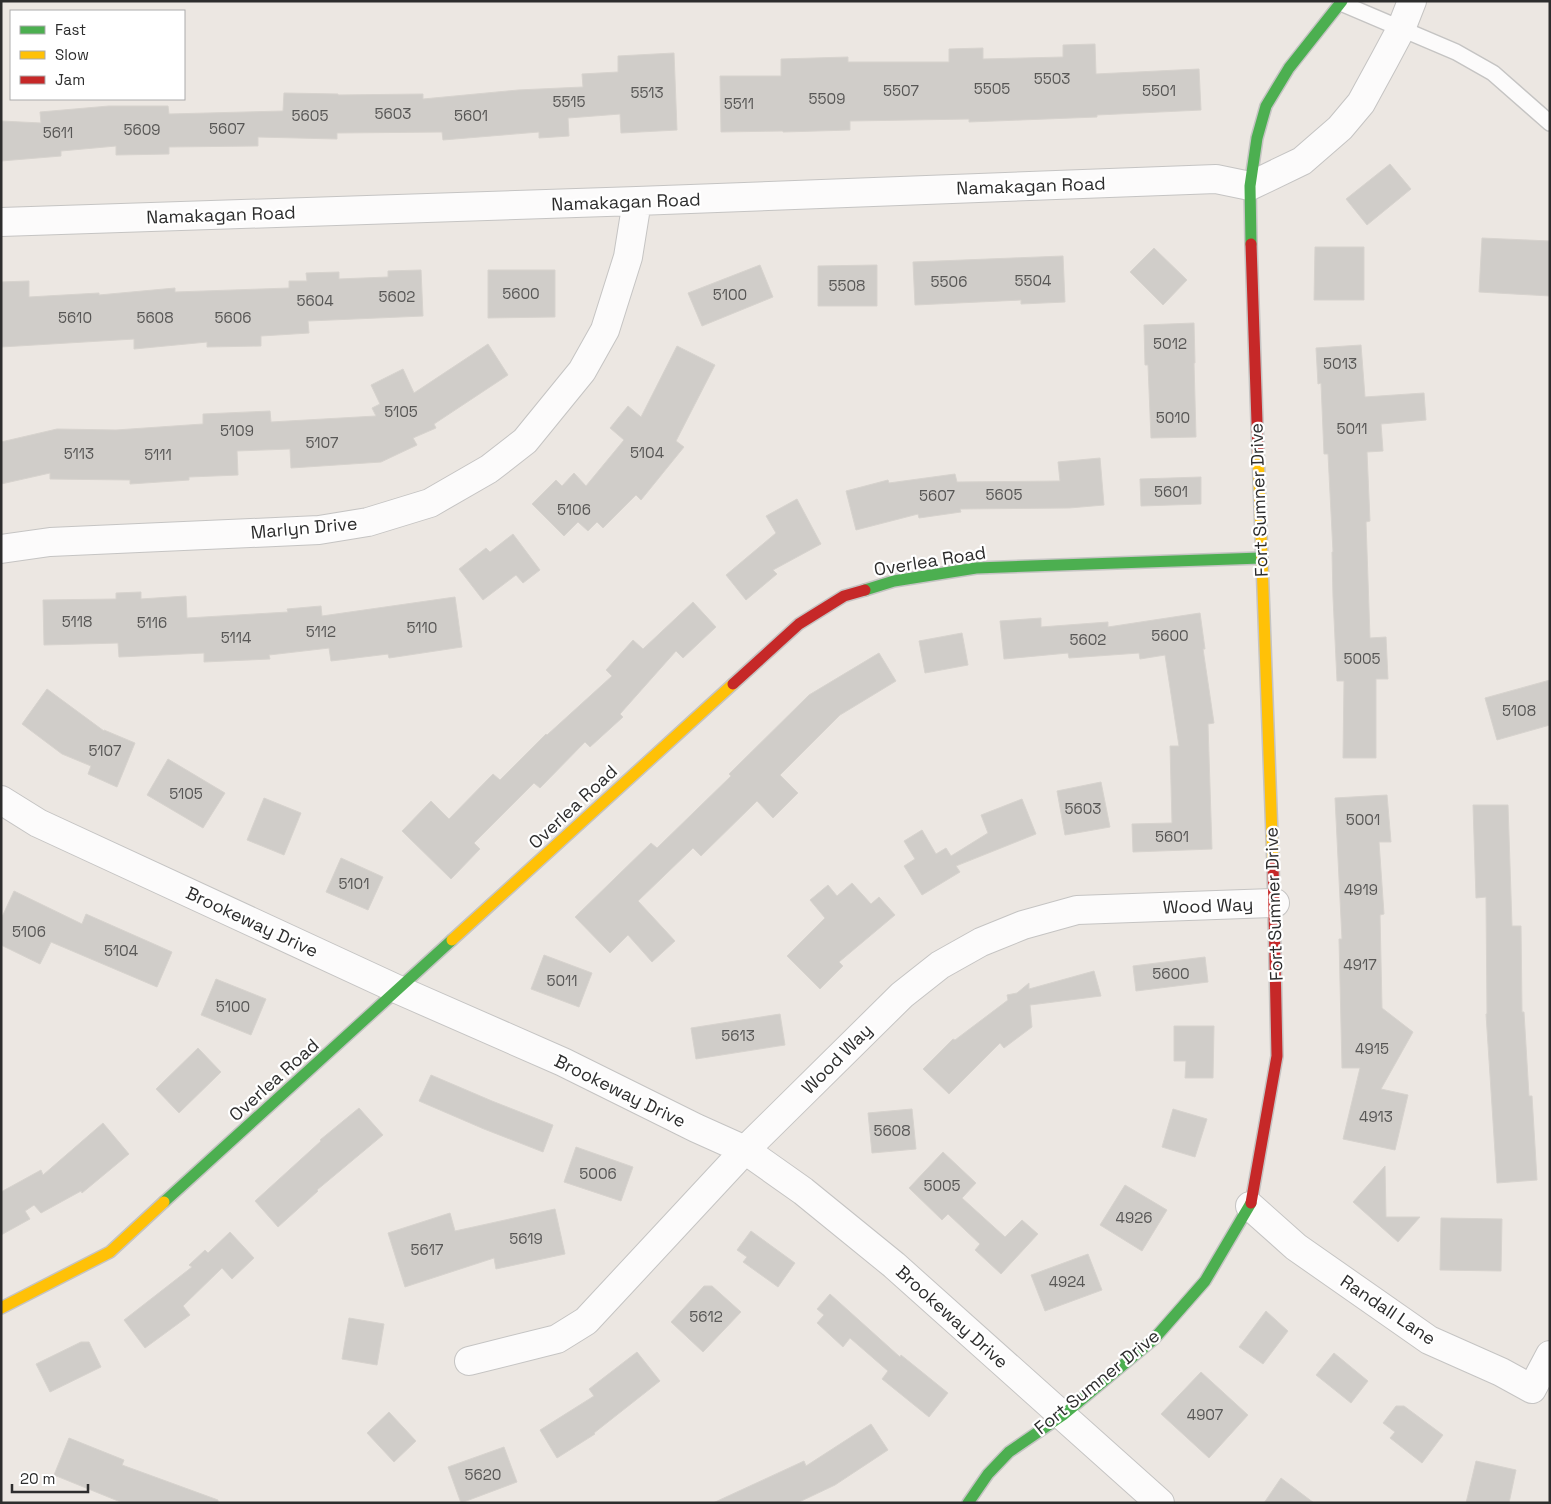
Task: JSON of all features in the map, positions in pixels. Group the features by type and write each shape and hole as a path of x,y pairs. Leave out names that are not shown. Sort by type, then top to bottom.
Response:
{"street":[{"path":"1250,186 1302,161 1340,128 1361,103 1401,29 1412,1"},
{"name":"Fort Sumner Drive","path":"968,1503 988,1474 1009,1452 1063,1415 1154,1339 1205,1281 1250,1206 1277,1056 1275,904 1261,558 1250,186 1257,138 1266,106 1289,68 1342,2"},
{"name":"Namakagan Road","path":"1,222 637,201 1216,179 1250,186"},
{"name":"Marlyn Drive","path":"1,549 50,542 319,530 368,522 430,503 489,469 525,441 582,371 605,330 628,257 637,201"},
{"name":"Overlea Road","path":"1,1308 110,1252 799,624 844,596 894,581 976,568 1261,558"},
{"name":"Brookeway Drive","path":"1,800 38,823 398,990 563,1062 696,1128 745,1150 804,1191 894,1265 1160,1503"},
{"name":"Wood Way","path":"469,1361 557,1339 586,1321 745,1150 902,995 940,965 981,942 1023,925 1077,910 1275,904"},
{"name":"Randall Lane","path":"1250,1206 1296,1247 1429,1340 1501,1372 1532,1389 1550,1355"}],"lane":[{"path":"1342,2 1456,52 1494,72 1550,123"}],"building":[{"path":"1095,44 1096,74 1199,69 1201,110 1097,115 1097,117 969,122 969,119 850,121 850,130 721,132 720,76 781,76 781,59 848,57 848,62 949,62 949,49 983,48 983,59 1063,57 1063,45"},
{"path":"674,53 677,130 621,133 620,114 568,118 569,136 539,138 539,132 443,140 442,132 337,133 337,139 258,137 258,146 169,147 169,154 116,155 116,146 61,151 61,156 1,161 1,121 41,123 40,112 109,106 168,106 169,114 283,111 284,93 338,95 423,94 423,99 518,90 583,87 582,74 618,72 618,56"},
{"path":"1390,164 1411,189 1367,225 1346,199"},
{"path":"1482,238 1550,241 1550,296 1479,292"},
{"path":"1315,247 1364,247 1364,300 1314,300"},
{"path":"1154,248 1187,280 1163,305 1130,272"},
{"path":"1063,256 1065,302 1021,304 1021,300 915,305 913,262"},
{"path":"760,265 773,297 702,326 688,293"},
{"path":"877,265 877,306 818,306 818,266"},
{"path":"421,270 423,316 308,321 309,333 261,336 261,346 207,347 207,342 134,349 134,339 1,347 1,282 29,281 29,297 99,293 99,295 175,288 175,292 289,288 289,281 307,281 306,273 339,272 339,279 388,277 388,271"},
{"path":"488,270 555,270 555,317 488,318"},
{"path":"1194,323 1196,437 1151,438 1148,365 1145,365 1144,325"},
{"path":"488,344 508,375 434,424 436,428 413,438 417,445 381,462 291,468 290,449 237,451 238,475 189,477 189,480 130,484 130,480 50,479 50,473 1,484 1,442 57,429 116,430 203,424 203,414 270,411 271,422 376,416 372,408 380,404 371,385 403,369 414,393"},
{"path":"1361,345 1365,397 1424,393 1426,420 1381,424 1383,451 1367,452 1370,521 1366,522 1370,638 1386,637 1388,679 1376,679 1376,758 1343,758 1344,681 1337,681 1328,454 1324,454 1321,383 1318,384 1316,348"},
{"path":"677,346 715,365 676,441 684,447 641,500 636,495 603,528 597,522 588,531 578,522 564,536 532,504 556,480 562,486 574,473 586,486 624,440 610,428 628,406 641,417"},
{"path":"1100,458 1104,505 1069,508 960,509 961,512 919,518 918,514 856,530 846,491 888,480 889,483 955,474 957,482 1060,481 1058,462"},
{"path":"1201,477 1201,504 1141,506 1140,479"},
{"path":"797,499 821,544 773,570 777,574 746,600 726,575 776,533 766,516"},
{"path":"513,534 540,570 523,583 516,575 483,600 459,569 486,548 490,552"},
{"path":"141,592 141,599 186,596 187,618 288,612 287,609 321,606 322,616 455,597 462,647 389,658 388,654 331,661 329,648 269,655 270,659 204,662 204,653 119,657 118,643 44,645 43,600 116,599 116,593"},
{"path":"693,602 716,627 683,658 676,651 620,714 623,717 590,747 585,742 540,788 534,783 474,843 480,849 451,879 402,831 431,801 449,819 493,774 500,780 546,734 612,676 606,670 633,640 643,649"},
{"path":"1200,613 1205,649 1203,649 1214,723 1208,724 1212,849 1133,852 1132,824 1172,823 1170,746 1179,746 1165,655 1140,659 1139,653 1069,658 1068,653 1004,659 1000,621 1041,618 1041,627 1108,622 1108,627"},
{"path":"962,633 968,665 925,673 919,641"},
{"path":"879,653 896,681 840,715 780,775 798,793 773,818 757,801 701,856 693,848 638,901 675,941 652,962 628,935 610,953 575,917 651,843 657,848 731,776 729,774 809,695"},
{"path":"1550,680 1550,725 1497,740 1485,698"},
{"path":"47,689 104,731 135,743 117,787 88,774 91,766 62,754 22,724"},
{"path":"168,759 225,793 203,828 147,795"},
{"path":"1101,782 1110,827 1065,835 1057,791"},
{"path":"1387,795 1391,842 1379,842 1384,914 1380,915 1382,1008 1413,1032 1381,1089 1408,1095 1395,1150 1343,1139 1360,1068 1342,1068 1339,939 1342,939 1335,798"},
{"path":"264,798 301,813 284,855 247,840"},
{"path":"1022,799 1036,834 956,866 960,872 922,895 904,866 915,859 904,841 922,830 936,854 946,848 951,856 988,833 981,815"},
{"path":"1473,805 1508,805 1512,926 1521,926 1522,1012 1524,1012 1529,1096 1532,1096 1537,1180 1497,1183 1486,1014 1486,897 1476,898"},
{"path":"341,858 383,877 368,910 326,892"},
{"path":"852,883 871,904 879,897 895,915 839,962 843,966 820,989 787,956 825,918 810,900 828,885 837,896"},
{"path":"14,891 82,924 86,914 172,952 157,987 51,942 40,964 1,945 1,919"},
{"path":"544,955 592,973 579,1007 531,989"},
{"path":"1205,957 1208,982 1136,991 1133,966"},
{"path":"1094,971 1101,996 1030,1005 1032,1027 1004,1048 1000,1043 949,1094 923,1069 953,1039 955,1040 1008,1000 1007,995 1017,993 1029,983 1029,989"},
{"path":"216,979 266,999 251,1035 201,1015"},
{"path":"780,1014 785,1045 696,1059 691,1028"},
{"path":"1174,1026 1214,1026 1213,1078 1185,1078 1186,1061 1174,1061"},
{"path":"198,1048 221,1072 179,1113 156,1089"},
{"path":"431,1075 553,1125 543,1152 419,1101"},
{"path":"359,1108 383,1135 317,1190 278,1227 255,1201 320,1140"},
{"path":"912,1109 916,1149 872,1153 868,1113"},
{"path":"1173,1109 1207,1119 1195,1157 1162,1147"},
{"path":"103,1123 129,1154 82,1193 81,1191 41,1213 34,1205 25,1211 30,1219 1,1235 1,1192 41,1170 43,1175"},
{"path":"576,1147 633,1167 621,1201 564,1182"},
{"path":"943,1152 976,1183 962,1198 1005,1237 1022,1220 1038,1234 1001,1274 975,1250 980,1244 948,1214 942,1220 909,1188"},
{"path":"1385,1166 1386,1217 1420,1217 1398,1242 1353,1202"},
{"path":"1125,1185 1167,1210 1142,1251 1100,1225"},
{"path":"555,1209 565,1254 496,1269 494,1258 405,1287 388,1233 450,1213 455,1231"},
{"path":"1441,1218 1502,1219 1501,1271 1440,1270"},
{"path":"751,1231 795,1263 778,1287 743,1262 747,1257 737,1250"},
{"path":"230,1232 254,1258 232,1279 222,1268 183,1306 190,1315 145,1348 124,1320 192,1267 189,1265 205,1250 208,1253"},
{"path":"1088,1254 1102,1290 1045,1311 1031,1275"},
{"path":"704,1286 712,1286 741,1312 703,1352 671,1322"},
{"path":"830,1294 900,1357 901,1355 948,1393 929,1417 882,1379 888,1371 850,1338 843,1347 817,1323 824,1315 817,1309"},
{"path":"1266,1311 1288,1331 1263,1364 1239,1347"},
{"path":"349,1318 384,1324 377,1365 342,1359"},
{"path":"81,1342 89,1342 101,1367 50,1392 36,1364"},
{"path":"637,1352 660,1381 595,1434 557,1458 540,1430 594,1396 589,1389"},
{"path":"1334,1353 1368,1381 1351,1403 1316,1375"},
{"path":"1201,1372 1248,1415 1209,1458 1161,1414"},
{"path":"1396,1406 1404,1406 1443,1435 1422,1463 1390,1438 1395,1432 1383,1423"},
{"path":"389,1412 416,1441 394,1462 367,1433"},
{"path":"871,1424 888,1450 835,1485 797,1503 713,1503 804,1461 806,1466"},
{"path":"69,1438 124,1460 122,1465 218,1500 218,1503 123,1503 54,1475"},
{"path":"504,1447 517,1482 461,1503 448,1467"},
{"path":"1476,1461 1516,1470 1509,1503 1466,1503"},
{"path":"1281,1478 1314,1503 1264,1503"}],"traffic: fast":[{"path":"1251,244 1250,186 1257,138 1266,106 1289,68 1342,1"},
{"path":"865,590 894,581 976,568 1261,558"},
{"path":"164,1202 452,940"},
{"path":"968,1503 988,1474 1009,1452 1063,1415 1154,1339 1205,1281 1251,1203"}],"traffic: slow":[{"path":"1258,452 1273,864"},
{"path":"452,940 733,684"},
{"path":"1,1308 110,1252 164,1202"}],"traffic: jam":[{"path":"1251,244 1258,452"},
{"path":"733,684 799,624 844,596 865,590"},
{"path":"1251,1203 1277,1056 1273,864"}]}
